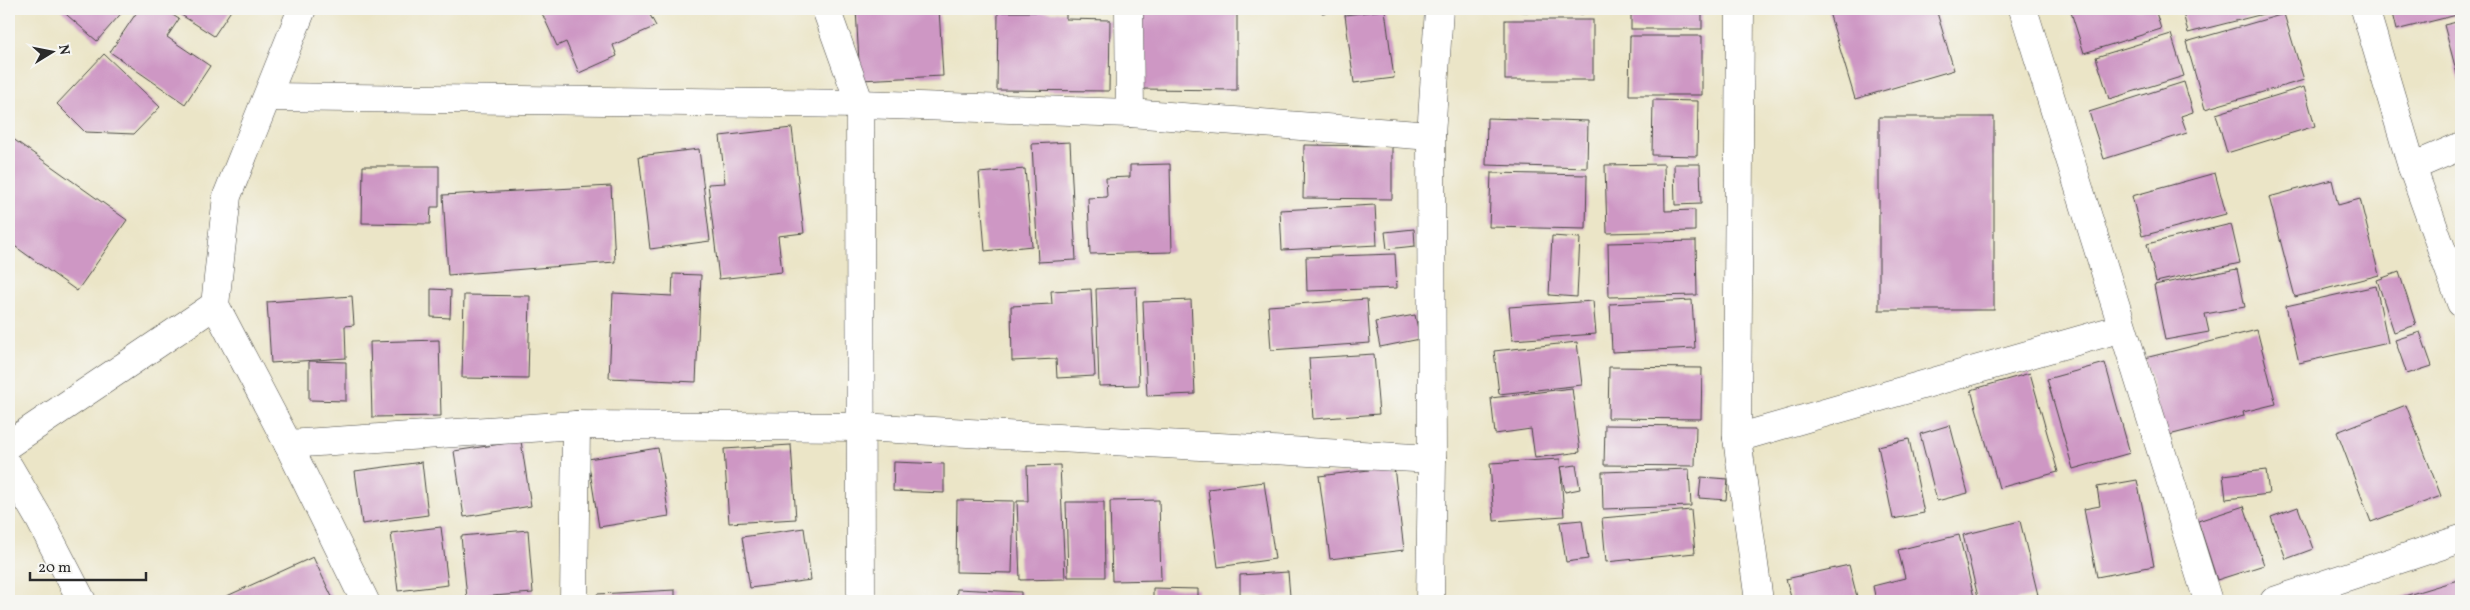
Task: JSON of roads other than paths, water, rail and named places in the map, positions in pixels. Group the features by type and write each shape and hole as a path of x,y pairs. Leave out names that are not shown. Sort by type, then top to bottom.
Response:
{"street":[{"path":"302,9 227,196 215,305 288,444 365,601"},
{"path":"826,9 860,104 861,601"},
{"path":"1129,9 1130,113"},
{"path":"1430,601 1432,459 1431,136 1439,9"},
{"path":"1740,9 1737,438 1759,601"},
{"path":"2023,9 2208,601"},
{"path":"2365,9 2412,167 2461,303"},
{"path":"268,97 860,104 1130,113 1431,136"},
{"path":"2412,167 2461,146"},
{"path":"9,444 215,305"},
{"path":"1737,438 2122,328"},
{"path":"288,444 576,425 862,427 1432,459"},
{"path":"574,601 576,425"},
{"path":"9,467 40,520 82,601"},
{"path":"2274,601 2461,539"}]}
